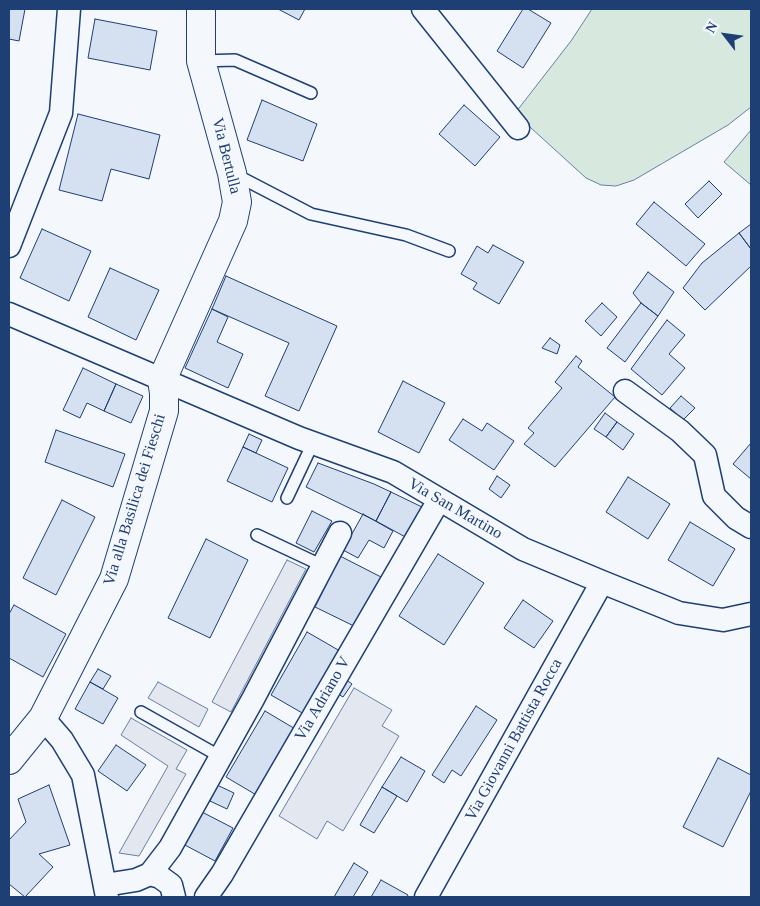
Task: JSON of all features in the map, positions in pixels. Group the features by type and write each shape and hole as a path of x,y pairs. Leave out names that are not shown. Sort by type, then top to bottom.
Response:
{"street":[{"path":"9,246 60,113 69,9"},
{"name":"Via Bertulla","path":"162,380 233,220 237,202 232,173 200,61 201,9"},
{"path":"423,9 518,128"},
{"path":"9,314 162,380"},
{"name":"Via San Martino","path":"162,380 313,443 393,472 523,549 602,582 679,612 723,620 751,614"},
{"name":"Via alla Basilica dei Fieschi","path":"9,760 43,718 114,580 164,411 162,380"},
{"path":"625,391 680,431 705,455 714,496 736,518 751,527"},
{"name":"Via Adriano V","path":"206,897 439,500"},
{"path":"43,718 62,740 83,774 106,891 150,874 170,848 221,757 340,533"},
{"name":"Via Giovanni Battista Rocca","path":"426,897 602,582"},
{"path":"150,874 160,877 171,885 174,897"}],"lane":[{"path":"200,61 235,60 311,93"},
{"path":"232,173 311,214 406,235 449,251"},
{"path":"287,498 313,443"},
{"path":"257,535 322,566"},
{"path":"141,712 221,757"}],"shaded area":[{"path":"592,9 751,9 751,107 728,125 634,180 616,186 601,185 586,178 519,117 516,112 571,41"},
{"path":"751,130 751,185 724,162"},
{"path":"287,560 306,569 231,712 212,702"},
{"path":"158,682 208,709 199,727 148,698"},
{"path":"354,688 392,710 382,726 399,736 343,831 327,821 317,839 279,816"},
{"path":"131,718 187,750 176,769 186,774 139,856 119,853 168,766 121,735"}],"building":[{"path":"9,9 25,9 19,41 9,39"},
{"path":"278,9 305,9 299,20"},
{"path":"523,9 528,9 551,23 523,68 497,51"},
{"path":"95,19 157,31 150,70 88,58"},
{"path":"262,100 317,124 303,161 247,140"},
{"path":"464,105 500,137 475,166 439,134"},
{"path":"78,114 160,135 149,179 111,169 102,201 59,190"},
{"path":"709,181 722,194 698,218 685,204"},
{"path":"654,202 705,244 686,266 636,224"},
{"path":"751,224 751,249 739,233"},
{"path":"42,229 91,251 69,301 20,278"},
{"path":"739,233 751,249 751,266 705,310 683,288 702,263"},
{"path":"493,245 524,262 499,304 473,289 477,283 461,274 477,246 488,253"},
{"path":"110,268 159,290 136,340 88,317"},
{"path":"648,272 674,292 658,316 641,303 633,293"},
{"path":"226,276 337,326 299,411 265,396 289,343 212,309"},
{"path":"602,303 617,317 601,336 585,321"},
{"path":"641,303 658,316 625,362 607,348"},
{"path":"212,309 228,317 217,342 243,354 228,388 185,368"},
{"path":"667,320 685,335 669,354 685,368 662,395 631,369"},
{"path":"550,338 560,345 557,354 542,348"},
{"path":"576,356 582,361 578,367 615,397 555,467 524,444 534,433 528,428 562,388 555,382"},
{"path":"83,368 116,384 104,411 87,403 80,418 63,410"},
{"path":"403,381 445,403 419,453 378,432"},
{"path":"116,384 143,396 131,423 104,411"},
{"path":"681,396 695,408 683,420 670,408"},
{"path":"605,413 617,422 606,437 594,429"},
{"path":"463,419 482,431 487,423 514,441 494,470 449,440"},
{"path":"617,422 634,434 623,450 606,437"},
{"path":"56,430 125,454 113,487 45,462"},
{"path":"249,434 262,440 256,453 243,447"},
{"path":"751,443 751,479 733,464"},
{"path":"243,447 288,468 272,502 227,481"},
{"path":"318,463 391,492 376,521 306,487"},
{"path":"497,476 510,485 501,498 489,489"},
{"path":"628,477 670,504 648,539 606,512"},
{"path":"391,492 424,508 409,539 376,521"},
{"path":"62,500 95,517 56,595 23,578"},
{"path":"312,511 332,521 314,552 296,543"},
{"path":"363,514 393,531 384,548 369,540 358,558 343,550"},
{"path":"690,522 735,549 713,586 668,560"},
{"path":"206,539 248,560 210,638 168,618"},
{"path":"438,554 484,583 444,645 399,616"},
{"path":"340,556 381,577 356,627 315,607"},
{"path":"523,600 553,621 534,648 504,628"},
{"path":"14,605 66,634 43,677 9,658 9,614"},
{"path":"307,632 340,651 304,714 271,695"},
{"path":"98,669 111,676 103,689 90,682"},
{"path":"340,675 352,684 343,697 330,689"},
{"path":"90,682 118,698 103,724 75,709"},
{"path":"476,706 497,720 461,776 452,770 444,783 432,775"},
{"path":"265,711 297,730 258,796 226,777"},
{"path":"116,745 146,765 127,791 98,771"},
{"path":"401,757 425,771 407,802 382,787"},
{"path":"718,758 751,775 751,791 723,847 683,827"},
{"path":"49,785 70,845 39,854 53,867 25,897 9,884 9,840 26,822 18,799"},
{"path":"217,785 234,793 227,809 210,801"},
{"path":"382,787 397,796 374,833 360,825"},
{"path":"200,811 233,828 215,861 183,844"},
{"path":"354,863 368,872 353,897 334,897"},
{"path":"381,880 408,895 407,897 371,897"}]}
